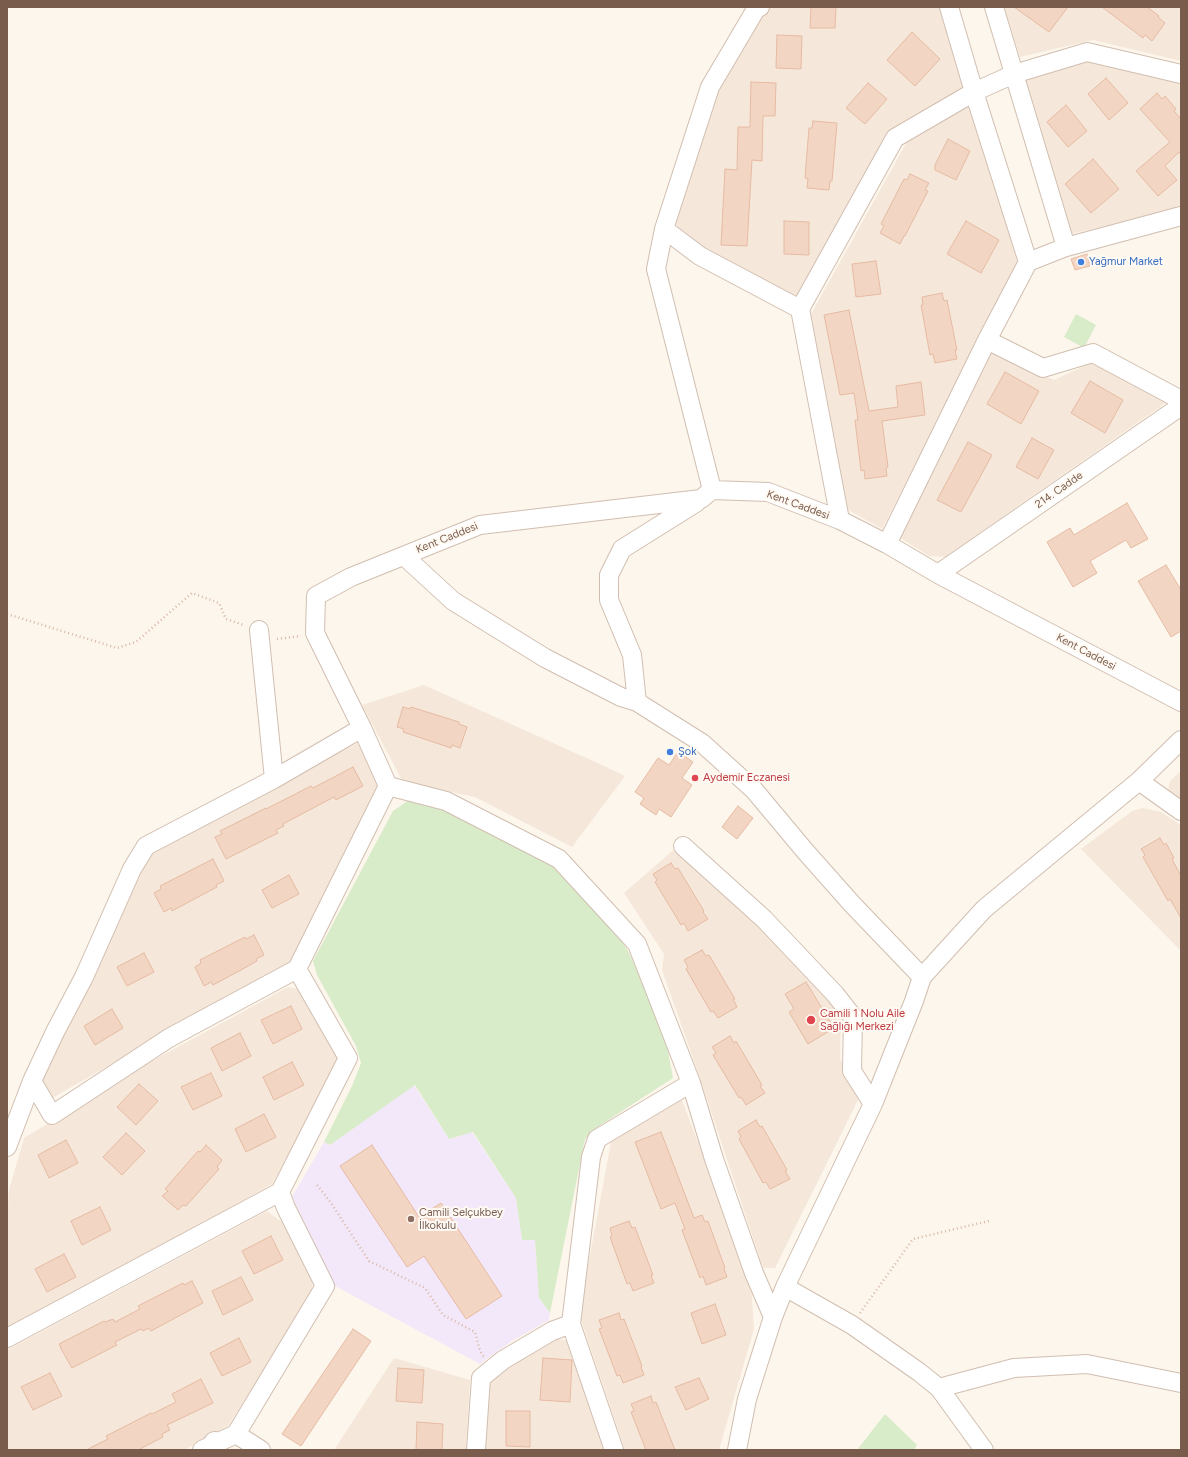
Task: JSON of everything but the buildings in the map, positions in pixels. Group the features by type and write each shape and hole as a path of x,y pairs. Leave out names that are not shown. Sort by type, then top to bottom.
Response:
{"street":[{"path":"637,702 632,656 609,600 609,574 622,550 707,494 656,269 664,229 710,88 756,9 760,7"},
{"path":"949,7 974,92 1028,262"},
{"path":"994,7 1066,247"},
{"path":"840,520 800,309 895,138 974,92 1014,74 1087,52 1181,74"},
{"path":"887,544 987,340 1028,262 1066,247 1181,216"},
{"path":"664,229 700,256 800,309"},
{"path":"987,340 1043,368 1093,353 1181,400"},
{"name":"214. Cadde","path":"938,574 1181,406"},
{"name":"Kent Caddesi","path":"315,633 316,596 351,577 480,525 707,494 768,492 840,520 887,544 938,574 1181,702"},
{"path":"404,556 453,601 545,658 621,697 637,702 702,743 754,790 852,904 922,978"},
{"path":"259,630 274,779"},
{"path":"315,633 362,728 388,786"},
{"path":"7,1147 32,1081 55,1032 84,978 132,869 146,846 274,779 362,728"},
{"path":"737,1450 747,1399 773,1317 785,1287 873,1104 922,978 984,909 1139,781 1181,740"},
{"path":"1139,781 1181,811"},
{"path":"32,1081 52,1115 169,1038 297,969 388,786"},
{"path":"388,786 446,801 559,859 637,944 691,1084 716,1166 754,1273 773,1317"},
{"path":"683,846 764,919 835,994 844,1006 852,1017 852,1071 873,1104"},
{"path":"7,1338 280,1192 348,1058 297,969"},
{"path":"614,1450 571,1324 591,1157 597,1139 691,1084"},
{"path":"211,1448 236,1434 325,1286 286,1208 280,1192"},
{"path":"785,1287 852,1325 919,1372 939,1388 984,1450"},
{"path":"476,1450 481,1378 503,1360 552,1331 571,1324"},
{"path":"939,1388 1014,1368 1087,1364 1181,1384"},
{"path":"236,1434 261,1450"}],"path":[{"path":"7,614 117,648 136,642 192,593 218,603 226,619 259,630 278,640 315,633"},
{"path":"316,1185 329,1200 370,1260 425,1288 443,1315 475,1332 480,1352 492,1369"},
{"path":"852,1325 912,1239 989,1222"}],"shaded area":[{"path":"772,7 942,7 966,89 885,136 800,295 789,295 688,238 676,225 675,211 713,99 762,13"},
{"path":"1004,7 1181,7 1181,61 1093,40 1020,57"},
{"path":"1086,60 1181,80 1181,209 1071,234 1023,81"},
{"path":"963,106 974,110 1018,264 882,529 845,508 811,314 909,138"},
{"path":"991,352 1054,380 1095,361 1167,402 945,557 929,556 899,537"},
{"path":"424,685 625,776 572,847 475,797 403,782 362,705"},
{"path":"358,743 376,773 380,787 290,963 280,967 49,1100 41,1076 135,874 154,848"},
{"path":"1181,771 1181,799 1168,790 1170,781"},
{"path":"1143,808 1161,812 1181,825 1181,951 1081,849 1132,811"},
{"path":"678,846 829,995 841,1019 840,1059 860,1096 775,1268 763,1268 701,1081 662,970 664,954 624,893"},
{"path":"288,987 301,990 339,1053 333,1072 272,1184 7,1332 7,1221 9,1190 24,1138 139,1068"},
{"name":"Camili Selçukbey İlkokulu","path":"414,1085 449,1139 472,1132 516,1198 522,1240 535,1240 539,1298 550,1313 549,1320 512,1341 480,1364 335,1286 292,1197 324,1142 330,1145"},
{"path":"682,1100 751,1283 754,1329 719,1450 625,1450 579,1314 611,1142"},
{"path":"267,1211 286,1225 313,1281 311,1296 228,1426 184,1450 7,1450 7,1350"},
{"path":"558,1339 569,1341 605,1450 484,1450 488,1390 494,1376"},
{"path":"394,1358 470,1380 466,1450 334,1450"}],"green space":[{"path":"1076,314 1096,325 1084,348 1064,337"},
{"path":"409,800 462,815 535,853 557,869 613,928 628,951 651,1000 668,1051 673,1078 599,1126 585,1139 550,1313 539,1298 535,1240 522,1240 516,1198 473,1132 449,1139 415,1085 330,1145 324,1142 352,1086 361,1063 356,1046 317,975 313,961 393,811"},
{"path":"885,1414 917,1445 914,1450 857,1450"}],"place":[{"name":"Yağmur Market","path":"1081,262"},
{"name":"Şok","path":"670,752"},
{"name":"Aydemir Eczanesi","path":"695,778"},
{"name":"Camili 1 Nolu Aile Sağlığı Merkezi","path":"811,1020"},
{"name":"Camili Selçukbey İlkokulu","path":"411,1219"}]}
